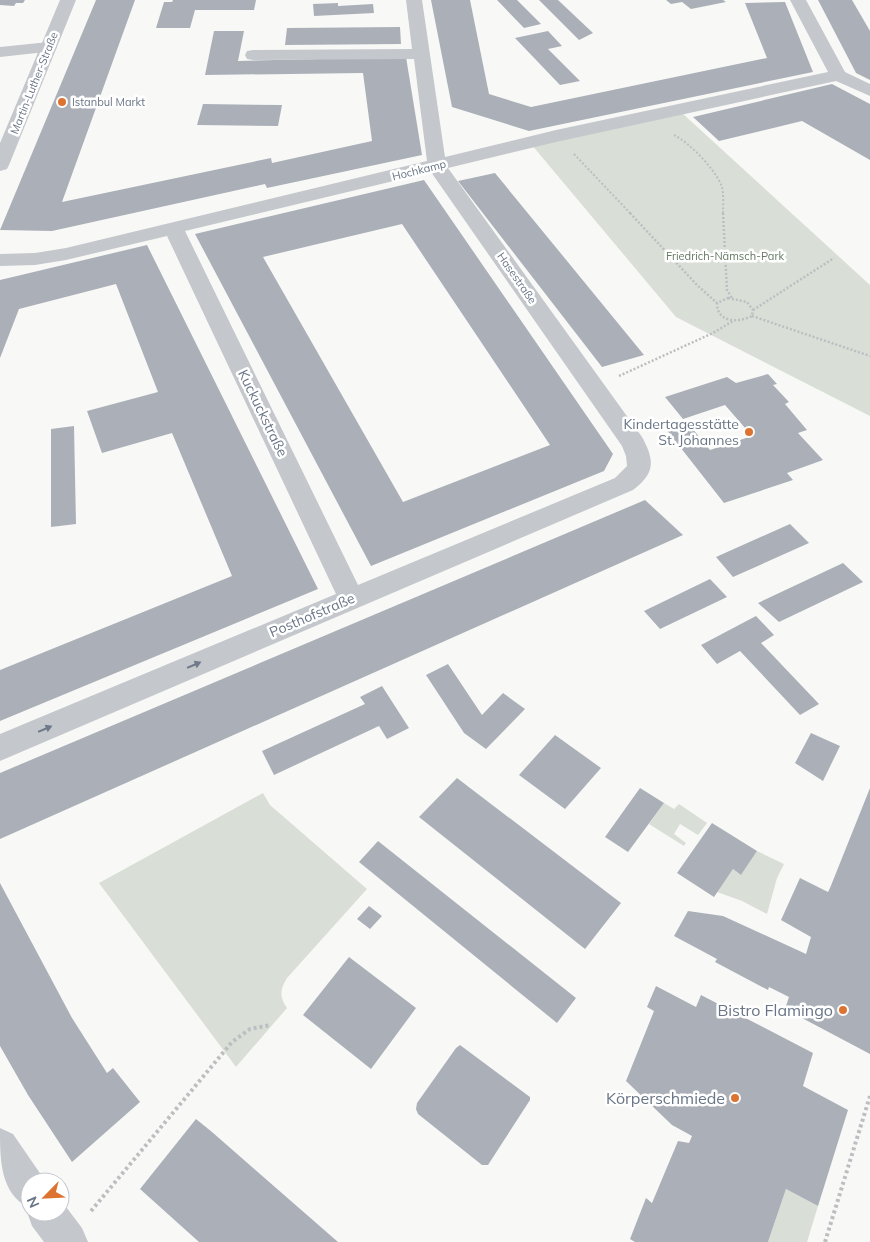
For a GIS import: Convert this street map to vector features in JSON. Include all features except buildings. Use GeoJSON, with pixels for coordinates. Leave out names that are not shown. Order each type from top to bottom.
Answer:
{"type":"FeatureCollection","features":[{"type":"Feature","properties":{"kind":"street","name":"Martin-Luther-Straße"},"geometry":{"type":"LineString","coordinates":[[0,165],[68,0]]}},
{"type":"Feature","properties":{"kind":"street","name":"Hasestraße"},"geometry":{"type":"LineString","coordinates":[[414,0],[437,166],[640,456],[641,464],[639,470],[624,484]]}},
{"type":"Feature","properties":{"kind":"street"},"geometry":{"type":"LineString","coordinates":[[798,0],[838,75],[870,92]]}},
{"type":"Feature","properties":{"kind":"street"},"geometry":{"type":"LineString","coordinates":[[0,52],[49,47]]}},
{"type":"Feature","properties":{"kind":"street"},"geometry":{"type":"LineString","coordinates":[[253,55],[421,54]]}},
{"type":"Feature","properties":{"kind":"street","name":"Hochkamp"},"geometry":{"type":"LineString","coordinates":[[0,260],[50,257],[174,229],[556,136],[838,75]]}},
{"type":"Feature","properties":{"kind":"street","name":"Kuckuckstraße"},"geometry":{"type":"LineString","coordinates":[[174,229],[351,598]]}},
{"type":"Feature","properties":{"kind":"street","name":"Posthofstraße"},"geometry":{"type":"LineString","coordinates":[[0,748],[624,484]]}},
{"type":"Feature","properties":{"kind":"street"},"geometry":{"type":"LineString","coordinates":[[0,1147],[20,1176]]}},
{"type":"Feature","properties":{"kind":"path"},"geometry":{"type":"LineString","coordinates":[[670,134],[677,136],[685,143],[716,176],[722,187],[727,290],[732,298]]}},
{"type":"Feature","properties":{"kind":"path"},"geometry":{"type":"LineString","coordinates":[[556,136],[697,286],[717,303]]}},
{"type":"Feature","properties":{"kind":"path"},"geometry":{"type":"LineString","coordinates":[[574,154],[583,152]]}},
{"type":"Feature","properties":{"kind":"path"},"geometry":{"type":"LineString","coordinates":[[753,310],[834,258]]}},
{"type":"Feature","properties":{"kind":"path"},"geometry":{"type":"LineString","coordinates":[[593,387],[713,333],[733,321],[746,320],[752,316],[753,310],[747,302],[732,298],[717,303]]}},
{"type":"Feature","properties":{"kind":"path"},"geometry":{"type":"LineString","coordinates":[[717,303],[716,307],[719,314],[733,321]]}},
{"type":"Feature","properties":{"kind":"path"},"geometry":{"type":"LineString","coordinates":[[752,316],[870,356]]}},
{"type":"Feature","properties":{"kind":"path"},"geometry":{"type":"LineString","coordinates":[[60,1231],[232,1042],[249,1029],[257,1026],[272,1025]]}},
{"type":"Feature","properties":{"kind":"path"},"geometry":{"type":"LineString","coordinates":[[825,1242],[870,1096]]}},
{"type":"Feature","properties":{"kind":"green space","name":"Friedrich-Nämsch-Park"},"geometry":{"type":"Polygon","coordinates":[[[681,112],[870,285],[870,416],[676,317],[531,144],[681,112]]]}},
{"type":"Feature","properties":{"kind":"green space"},"geometry":{"type":"Polygon","coordinates":[[[263,793],[270,805],[367,889],[287,978],[281,993],[287,1008],[236,1067],[99,883],[263,793]]]}},
{"type":"Feature","properties":{"kind":"green space"},"geometry":{"type":"Polygon","coordinates":[[[664,803],[674,809],[679,804],[707,823],[698,835],[680,824],[674,834],[686,843],[684,846],[649,824],[664,803]]]}},
{"type":"Feature","properties":{"kind":"green space"},"geometry":{"type":"Polygon","coordinates":[[[757,851],[784,864],[777,878],[767,914],[742,901],[717,892],[733,869],[741,875],[757,851]]]}},
{"type":"Feature","properties":{"kind":"green space"},"geometry":{"type":"Polygon","coordinates":[[[786,1189],[818,1206],[807,1242],[768,1242],[786,1189]]]}},
{"type":"Feature","properties":{"kind":"place","name":"Istanbul Markt"},"geometry":{"type":"Point","coordinates":[62,102]}},
{"type":"Feature","properties":{"kind":"place","name":"Kindertagesstätte St. Johannes"},"geometry":{"type":"Point","coordinates":[749,432]}},
{"type":"Feature","properties":{"kind":"place","name":"Bistro Flamingo"},"geometry":{"type":"Point","coordinates":[843,1010]}},
{"type":"Feature","properties":{"kind":"place","name":"Körperschmiede"},"geometry":{"type":"Point","coordinates":[735,1098]}}]}
